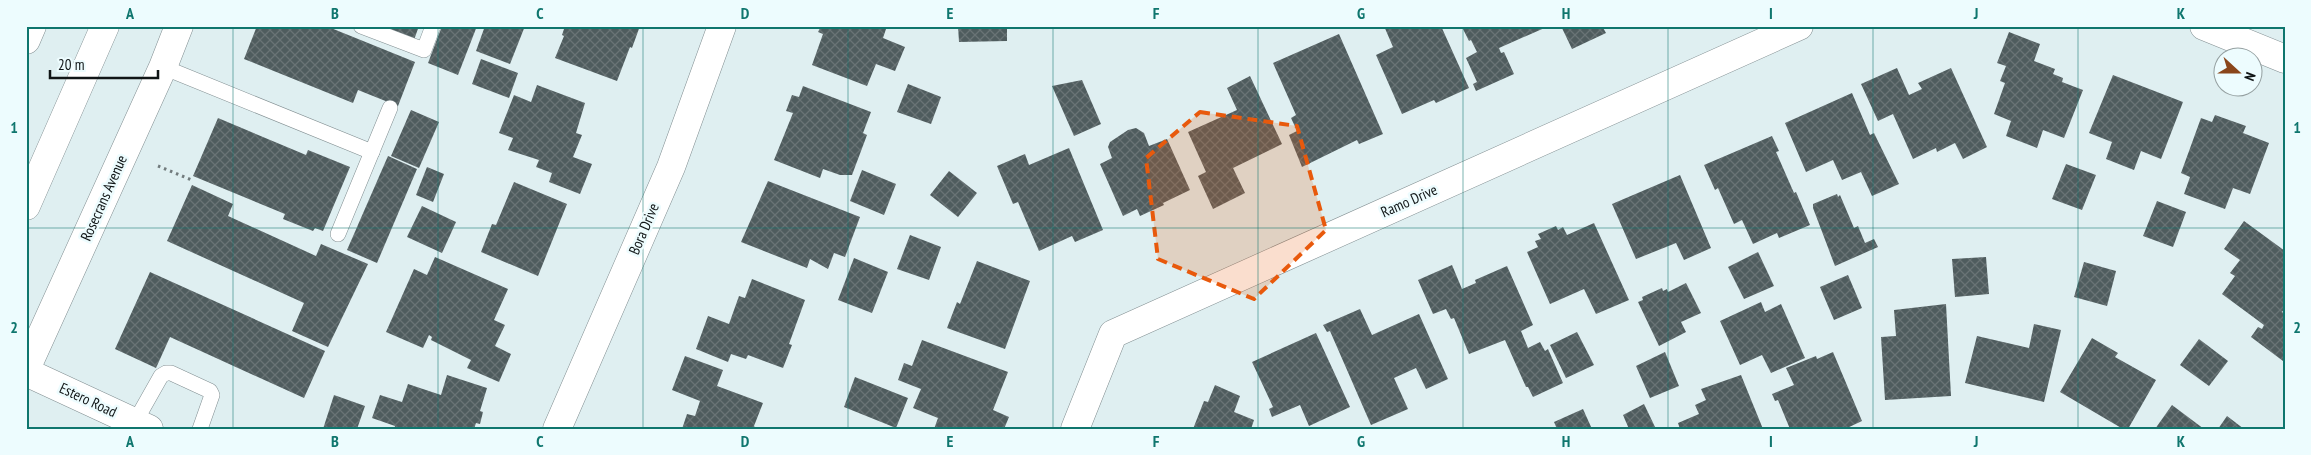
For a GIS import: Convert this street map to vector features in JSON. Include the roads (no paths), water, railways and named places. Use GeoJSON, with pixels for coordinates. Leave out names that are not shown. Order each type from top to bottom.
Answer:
{"type":"FeatureCollection","features":[{"type":"Feature","properties":{"kind":"street"},"geometry":{"type":"LineString","coordinates":[[26,40],[32,26]]}},
{"type":"Feature","properties":{"kind":"street"},"geometry":{"type":"LineString","coordinates":[[26,206],[105,26]]}},
{"type":"Feature","properties":{"kind":"street","name":"Rosecrans Avenue"},"geometry":{"type":"LineString","coordinates":[[26,370],[163,66],[179,26]]}},
{"type":"Feature","properties":{"kind":"street","name":"Bora Drive"},"geometry":{"type":"LineString","coordinates":[[557,429],[671,167],[722,26]]}},
{"type":"Feature","properties":{"kind":"street","name":"Ramo Drive"},"geometry":{"type":"LineString","coordinates":[[1075,429],[1113,334],[1799,26]]}},
{"type":"Feature","properties":{"kind":"street"},"geometry":{"type":"LineString","coordinates":[[2204,26],[2285,58]]}},
{"type":"Feature","properties":{"kind":"street","name":"Estero Road"},"geometry":{"type":"LineString","coordinates":[[26,370],[142,426]]}},
{"type":"Feature","properties":{"kind":"lane"},"geometry":{"type":"LineString","coordinates":[[362,26],[424,50],[433,26]]}},
{"type":"Feature","properties":{"kind":"lane"},"geometry":{"type":"LineString","coordinates":[[163,66],[372,152]]}},
{"type":"Feature","properties":{"kind":"lane"},"geometry":{"type":"LineString","coordinates":[[338,234],[390,108]]}},
{"type":"Feature","properties":{"kind":"lane"},"geometry":{"type":"LineString","coordinates":[[142,426],[161,376],[166,372],[210,391],[212,395],[200,429]]}}]}
